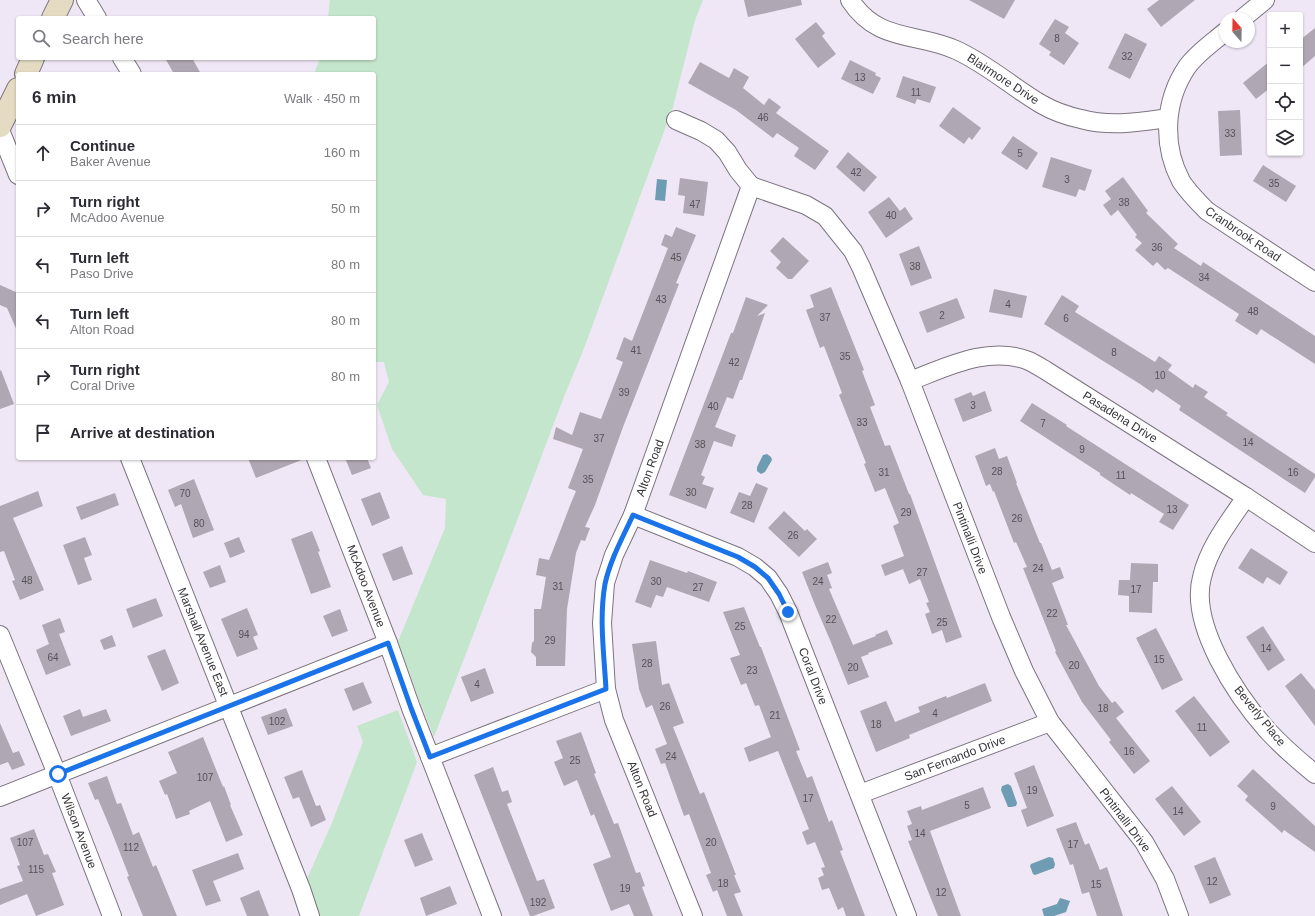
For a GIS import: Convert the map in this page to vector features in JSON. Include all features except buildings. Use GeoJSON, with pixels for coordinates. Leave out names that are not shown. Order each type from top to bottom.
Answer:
{"type":"FeatureCollection","features":[{"type":"Feature","properties":{"kind":"main road"},"geometry":{"type":"LineString","coordinates":[[54,16],[62,0]]}},
{"type":"Feature","properties":{"kind":"main road"},"geometry":{"type":"LineString","coordinates":[[27,72],[32,60]]}},
{"type":"Feature","properties":{"kind":"main road"},"geometry":{"type":"LineString","coordinates":[[0,126],[16,94]]}},
{"type":"Feature","properties":{"kind":"street"},"geometry":{"type":"LineString","coordinates":[[86,0],[96,16]]}},
{"type":"Feature","properties":{"kind":"street","name":"Blairmore Drive"},"geometry":{"type":"LineString","coordinates":[[850,0],[862,15],[876,26],[906,38],[931,42],[956,50],[976,60],[1041,104],[1061,113],[1082,120],[1106,124],[1119,124],[1168,118]]}},
{"type":"Feature","properties":{"kind":"street"},"geometry":{"type":"LineString","coordinates":[[1250,12],[1265,0]]}},
{"type":"Feature","properties":{"kind":"street","name":"Cranbrook Road"},"geometry":{"type":"LineString","coordinates":[[1219,37],[1200,51],[1187,67],[1177,84],[1170,103],[1168,118],[1168,142],[1173,163],[1182,182],[1194,198],[1207,211],[1315,282]]}},
{"type":"Feature","properties":{"kind":"street"},"geometry":{"type":"LineString","coordinates":[[123,60],[131,72]]}},
{"type":"Feature","properties":{"kind":"street"},"geometry":{"type":"LineString","coordinates":[[676,120],[701,131],[716,140],[727,152],[738,170],[751,186]]}},
{"type":"Feature","properties":{"kind":"street"},"geometry":{"type":"LineString","coordinates":[[0,130],[16,171]]}},
{"type":"Feature","properties":{"kind":"street","name":"Pintinalli Drive"},"geometry":{"type":"LineString","coordinates":[[751,186],[806,205],[825,216],[852,251],[910,381],[1001,616],[1024,671],[1050,722],[1144,842],[1165,880],[1179,916]]}},
{"type":"Feature","properties":{"kind":"street","name":"Alton Road"},"geometry":{"type":"LineString","coordinates":[[693,916],[614,720],[606,689],[602,623],[605,583],[614,555],[633,515],[751,186]]}},
{"type":"Feature","properties":{"kind":"street","name":"Pasadena Drive"},"geometry":{"type":"LineString","coordinates":[[910,381],[974,358],[993,355],[1012,356],[1028,361],[1046,370],[1246,497],[1315,543]]}},
{"type":"Feature","properties":{"kind":"street","name":"Marshall Avenue East"},"geometry":{"type":"LineString","coordinates":[[131,460],[310,916]]}},
{"type":"Feature","properties":{"kind":"street","name":"McAdoo Avenue"},"geometry":{"type":"LineString","coordinates":[[317,460],[388,643],[408,701],[492,916]]}},
{"type":"Feature","properties":{"kind":"street","name":"Beverly Place"},"geometry":{"type":"LineString","coordinates":[[1246,497],[1207,558],[1201,578],[1201,614],[1206,632],[1224,669],[1245,701],[1268,730],[1290,753],[1315,774]]}},
{"type":"Feature","properties":{"kind":"street","name":"Coral Drive"},"geometry":{"type":"LineString","coordinates":[[633,515],[738,557],[755,567],[768,578],[779,594],[788,612],[907,916]]}},
{"type":"Feature","properties":{"kind":"street","name":"Wilson Avenue"},"geometry":{"type":"LineString","coordinates":[[0,635],[58,774],[112,916]]}},
{"type":"Feature","properties":{"kind":"street"},"geometry":{"type":"LineString","coordinates":[[0,797],[388,643]]}},
{"type":"Feature","properties":{"kind":"street"},"geometry":{"type":"LineString","coordinates":[[430,757],[606,689]]}},
{"type":"Feature","properties":{"kind":"street","name":"San Fernando Drive"},"geometry":{"type":"LineString","coordinates":[[860,794],[1050,722]]}},
{"type":"Feature","properties":{"kind":"green space"},"geometry":{"type":"Polygon","coordinates":[[[330,0],[703,0],[695,20],[673,107],[583,351],[565,394],[434,737],[397,644],[445,528],[446,499],[423,495],[392,449],[377,405],[389,382],[384,362],[376,362],[376,72],[315,72],[319,60],[376,60],[376,16],[328,16],[330,0]]]}},
{"type":"Feature","properties":{"kind":"green space"},"geometry":{"type":"Polygon","coordinates":[[[398,710],[417,762],[359,916],[318,916],[305,883],[332,823],[363,742],[357,726],[398,710]]]}},
{"type":"Feature","properties":{"kind":"water"},"geometry":{"type":"Polygon","coordinates":[[[657,179],[667,180],[665,201],[655,200],[657,179]]]}},
{"type":"Feature","properties":{"kind":"water"},"geometry":{"type":"Polygon","coordinates":[[[767,454],[772,460],[765,472],[761,474],[757,471],[757,467],[763,455],[767,454]]]}},
{"type":"Feature","properties":{"kind":"water"},"geometry":{"type":"Polygon","coordinates":[[[1008,784],[1011,786],[1017,803],[1016,806],[1008,807],[1001,790],[1002,786],[1008,784]]]}},
{"type":"Feature","properties":{"kind":"water"},"geometry":{"type":"Polygon","coordinates":[[[1049,857],[1053,858],[1055,864],[1054,868],[1035,875],[1033,874],[1030,866],[1031,864],[1049,857]]]}},
{"type":"Feature","properties":{"kind":"water"},"geometry":{"type":"Polygon","coordinates":[[[1060,898],[1070,901],[1066,912],[1054,916],[1044,916],[1042,909],[1057,904],[1060,898]]]}},
{"type":"Feature","properties":{"kind":"route"},"geometry":{"type":"LineString","coordinates":[[58,774],[388,643],[400,680],[430,757],[606,689],[602,623],[605,583],[614,555],[633,515],[738,557],[755,567],[768,578],[779,594],[788,612]]}}]}
